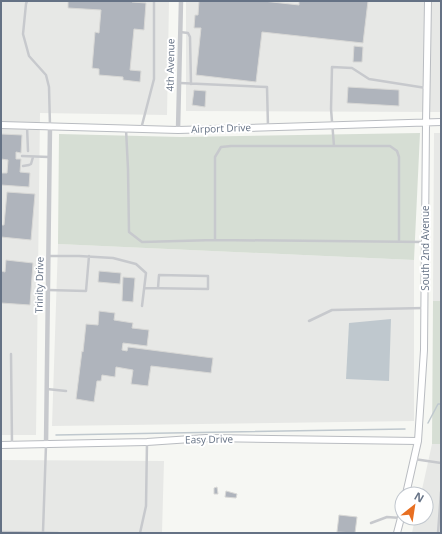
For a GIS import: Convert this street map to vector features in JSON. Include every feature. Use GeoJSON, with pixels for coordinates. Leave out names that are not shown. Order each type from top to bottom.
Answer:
{"type":"FeatureCollection","features":[{"type":"Feature","properties":{"kind":"street","name":"4th Avenue"},"geometry":{"type":"LineString","coordinates":[[178,130],[181,1]]}},
{"type":"Feature","properties":{"kind":"street","name":"South 2nd Avenue"},"geometry":{"type":"LineString","coordinates":[[408,486],[418,441],[424,350],[428,1]]}},
{"type":"Feature","properties":{"kind":"street","name":"Airport Drive"},"geometry":{"type":"LineString","coordinates":[[1,125],[178,130],[441,122]]}},
{"type":"Feature","properties":{"kind":"street","name":"Trinity Drive"},"geometry":{"type":"LineString","coordinates":[[46,444],[50,126]]}},
{"type":"Feature","properties":{"kind":"street","name":"Easy Drive"},"geometry":{"type":"LineString","coordinates":[[1,445],[147,442],[206,438],[418,441]]}},
{"type":"Feature","properties":{"kind":"lane"},"geometry":{"type":"LineString","coordinates":[[27,1],[23,34],[29,56],[46,75],[49,87],[50,126]]}},
{"type":"Feature","properties":{"kind":"lane"},"geometry":{"type":"LineString","coordinates":[[141,129],[154,78],[154,1]]}},
{"type":"Feature","properties":{"kind":"lane"},"geometry":{"type":"LineString","coordinates":[[180,32],[188,33],[190,37],[191,84]]}},
{"type":"Feature","properties":{"kind":"lane"},"geometry":{"type":"LineString","coordinates":[[334,146],[331,109],[332,68],[352,68],[369,79],[426,88]]}},
{"type":"Feature","properties":{"kind":"lane"},"geometry":{"type":"LineString","coordinates":[[179,83],[267,87],[268,127]]}},
{"type":"Feature","properties":{"kind":"lane"},"geometry":{"type":"LineString","coordinates":[[27,126],[28,151]]}},
{"type":"Feature","properties":{"kind":"lane"},"geometry":{"type":"LineString","coordinates":[[126,128],[129,232],[142,242],[215,240],[425,242]]}},
{"type":"Feature","properties":{"kind":"lane"},"geometry":{"type":"LineString","coordinates":[[215,240],[215,157],[221,147],[390,146],[397,151],[399,157],[399,241]]}},
{"type":"Feature","properties":{"kind":"lane"},"geometry":{"type":"LineString","coordinates":[[22,156],[49,157]]}},
{"type":"Feature","properties":{"kind":"lane"},"geometry":{"type":"LineString","coordinates":[[23,166],[29,166],[31,164],[33,156]]}},
{"type":"Feature","properties":{"kind":"lane"},"geometry":{"type":"LineString","coordinates":[[48,256],[89,256],[112,258],[136,264],[146,273],[142,306]]}},
{"type":"Feature","properties":{"kind":"lane"},"geometry":{"type":"LineString","coordinates":[[48,290],[86,292],[89,256]]}},
{"type":"Feature","properties":{"kind":"lane"},"geometry":{"type":"LineString","coordinates":[[145,288],[208,289],[208,276],[159,275],[158,288]]}},
{"type":"Feature","properties":{"kind":"lane"},"geometry":{"type":"LineString","coordinates":[[309,321],[332,310],[424,308]]}},
{"type":"Feature","properties":{"kind":"lane"},"geometry":{"type":"LineString","coordinates":[[11,354],[12,445]]}},
{"type":"Feature","properties":{"kind":"lane"},"geometry":{"type":"LineString","coordinates":[[47,389],[66,391]]}},
{"type":"Feature","properties":{"kind":"lane"},"geometry":{"type":"LineString","coordinates":[[140,533],[146,506],[147,442]]}},
{"type":"Feature","properties":{"kind":"lane"},"geometry":{"type":"LineString","coordinates":[[44,532],[46,444]]}},
{"type":"Feature","properties":{"kind":"lane"},"geometry":{"type":"LineString","coordinates":[[414,460],[441,463]]}},
{"type":"Feature","properties":{"kind":"lane"},"geometry":{"type":"LineString","coordinates":[[438,533],[441,492]]}},
{"type":"Feature","properties":{"kind":"lane"},"geometry":{"type":"LineString","coordinates":[[370,523],[387,517],[394,517]]}},
{"type":"Feature","properties":{"kind":"lane"},"geometry":{"type":"LineString","coordinates":[[3,532],[58,533]]}},
{"type":"Feature","properties":{"kind":"shaded area"},"geometry":{"type":"Polygon","coordinates":[[[1,1],[169,1],[167,115],[40,113],[36,435],[1,435],[1,1]]]}},
{"type":"Feature","properties":{"kind":"shaded area"},"geometry":{"type":"Polygon","coordinates":[[[186,1],[441,1],[441,112],[186,111],[186,1]]]}},
{"type":"Feature","properties":{"kind":"shaded area"},"geometry":{"type":"Polygon","coordinates":[[[420,133],[414,260],[58,244],[59,134],[181,137],[420,133]]]}},
{"type":"Feature","properties":{"kind":"shaded area"},"geometry":{"type":"Polygon","coordinates":[[[434,133],[441,133],[441,301],[433,301],[434,133]]]}},
{"type":"Feature","properties":{"kind":"shaded area"},"geometry":{"type":"Polygon","coordinates":[[[58,244],[414,260],[414,421],[52,426],[58,244]]]}},
{"type":"Feature","properties":{"kind":"shaded area"},"geometry":{"type":"Polygon","coordinates":[[[433,301],[441,301],[441,444],[432,444],[433,301]]]}},
{"type":"Feature","properties":{"kind":"shaded area"},"geometry":{"type":"Polygon","coordinates":[[[391,319],[389,381],[346,379],[349,323],[391,319]]]}},
{"type":"Feature","properties":{"kind":"shaded area"},"geometry":{"type":"Polygon","coordinates":[[[432,444],[441,444],[441,533],[412,533],[413,526],[434,526],[434,486],[423,486],[432,444]]]}},
{"type":"Feature","properties":{"kind":"shaded area"},"geometry":{"type":"Polygon","coordinates":[[[1,460],[164,461],[162,533],[1,533],[1,460]]]}},
{"type":"Feature","properties":{"kind":"building"},"geometry":{"type":"Polygon","coordinates":[[[68,1],[132,1],[146,3],[144,30],[134,29],[130,70],[141,71],[140,82],[123,80],[123,77],[99,75],[99,69],[92,68],[95,32],[99,33],[101,10],[68,8],[68,1]]]}},
{"type":"Feature","properties":{"kind":"building"},"geometry":{"type":"Polygon","coordinates":[[[199,1],[263,1],[299,5],[299,1],[368,1],[363,43],[262,32],[256,82],[196,75],[201,28],[194,28],[195,15],[198,15],[199,1]]]}},
{"type":"Feature","properties":{"kind":"building"},"geometry":{"type":"Polygon","coordinates":[[[354,46],[363,47],[362,62],[353,62],[354,46]]]}},
{"type":"Feature","properties":{"kind":"building"},"geometry":{"type":"Polygon","coordinates":[[[348,87],[399,90],[399,106],[347,103],[348,87]]]}},
{"type":"Feature","properties":{"kind":"building"},"geometry":{"type":"Polygon","coordinates":[[[194,90],[206,91],[205,107],[192,105],[194,90]]]}},
{"type":"Feature","properties":{"kind":"building"},"geometry":{"type":"Polygon","coordinates":[[[1,134],[22,135],[21,153],[16,152],[16,159],[21,159],[20,172],[30,173],[29,187],[1,185],[1,173],[7,173],[8,160],[1,159],[1,134]]]}},
{"type":"Feature","properties":{"kind":"building"},"geometry":{"type":"Polygon","coordinates":[[[7,192],[35,194],[31,240],[1,237],[1,225],[4,225],[7,192]]]}},
{"type":"Feature","properties":{"kind":"building"},"geometry":{"type":"Polygon","coordinates":[[[6,260],[33,263],[30,305],[1,303],[1,271],[5,272],[6,260]]]}},
{"type":"Feature","properties":{"kind":"building"},"geometry":{"type":"Polygon","coordinates":[[[99,271],[121,273],[120,284],[98,282],[99,271]]]}},
{"type":"Feature","properties":{"kind":"building"},"geometry":{"type":"Polygon","coordinates":[[[123,277],[135,278],[133,302],[122,301],[123,277]]]}},
{"type":"Feature","properties":{"kind":"building"},"geometry":{"type":"Polygon","coordinates":[[[99,311],[115,313],[114,320],[133,323],[132,328],[149,330],[147,346],[123,343],[122,350],[127,351],[128,347],[213,358],[211,373],[151,366],[148,386],[131,384],[133,370],[116,367],[115,377],[102,375],[101,381],[97,381],[94,402],[76,399],[86,324],[98,325],[99,311]]]}},
{"type":"Feature","properties":{"kind":"building"},"geometry":{"type":"Polygon","coordinates":[[[217,487],[218,494],[214,494],[214,488],[217,487]]]}},
{"type":"Feature","properties":{"kind":"building"},"geometry":{"type":"Polygon","coordinates":[[[226,491],[237,494],[236,498],[225,497],[226,491]]]}},
{"type":"Feature","properties":{"kind":"building"},"geometry":{"type":"Polygon","coordinates":[[[339,515],[357,517],[355,533],[337,532],[339,515]]]}},
{"type":"Feature","properties":{"kind":"waterway"},"geometry":{"type":"LineString","coordinates":[[428,423],[438,404],[441,404]]}},
{"type":"Feature","properties":{"kind":"waterway"},"geometry":{"type":"LineString","coordinates":[[56,435],[405,429]]}}]}
